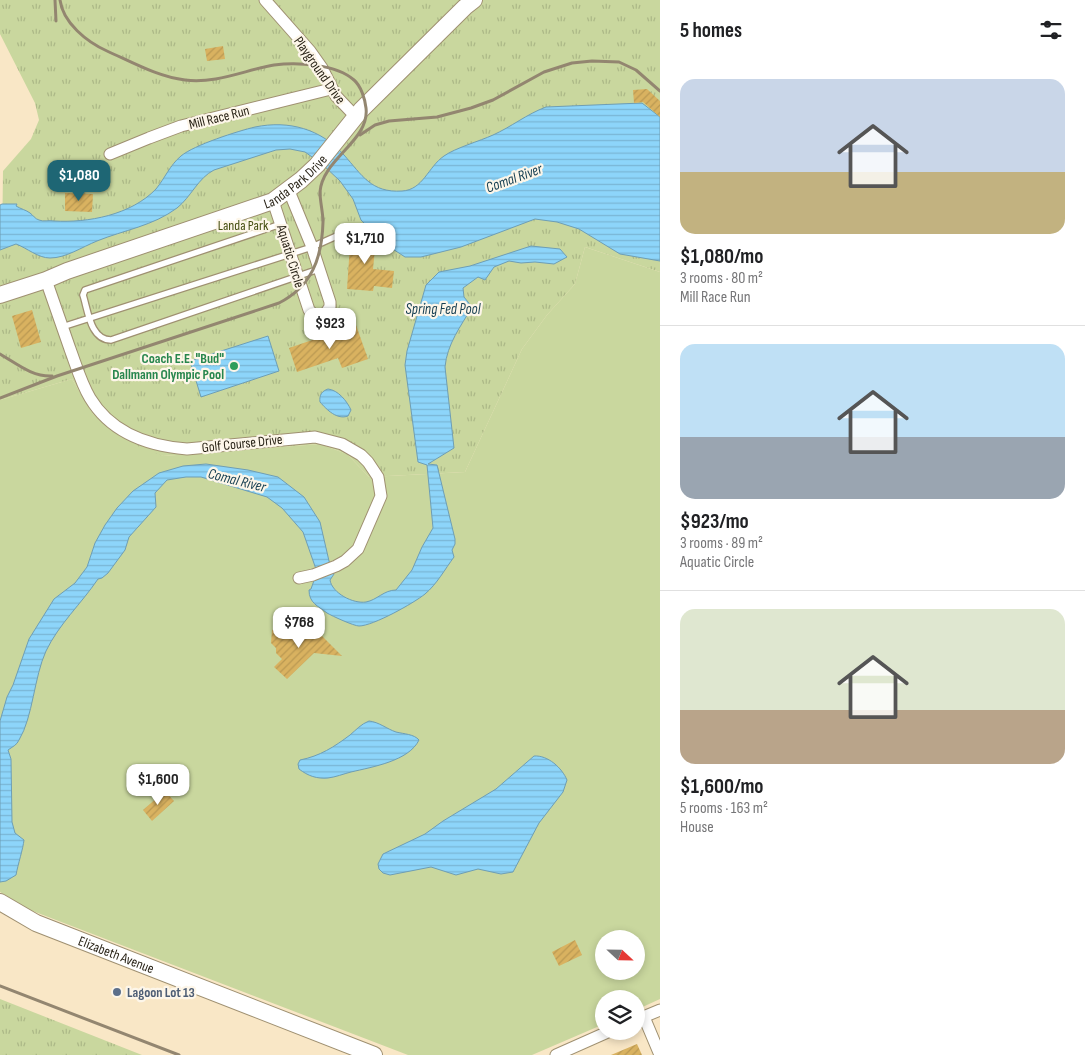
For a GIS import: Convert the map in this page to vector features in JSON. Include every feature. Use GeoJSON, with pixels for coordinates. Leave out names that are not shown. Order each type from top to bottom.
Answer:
{"type":"FeatureCollection","features":[{"type":"Feature","properties":{"kind":"street","name":"Playground Drive"},"geometry":{"type":"LineString","coordinates":[[265,0],[310,50],[322,68],[331,89],[356,117]]}},
{"type":"Feature","properties":{"kind":"street","name":"Landa Park Drive"},"geometry":{"type":"LineString","coordinates":[[0,295],[273,200],[288,191],[317,165],[356,117],[468,2]]}},
{"type":"Feature","properties":{"kind":"street","name":"Mill Race Run"},"geometry":{"type":"LineString","coordinates":[[110,154],[181,126],[331,89]]}},
{"type":"Feature","properties":{"kind":"street","name":"Aquatic Circle"},"geometry":{"type":"LineString","coordinates":[[273,200],[309,310],[314,315],[322,315],[327,312],[330,302],[312,247],[288,191]]}},
{"type":"Feature","properties":{"kind":"street","name":"Golf Course Drive"},"geometry":{"type":"LineString","coordinates":[[46,280],[90,398],[108,420],[134,438],[167,448],[187,449],[315,437],[342,444],[361,455],[378,477],[381,496],[358,549],[345,561],[336,566],[299,578]]}},
{"type":"Feature","properties":{"kind":"street","name":"Elizabeth Avenue"},"geometry":{"type":"LineString","coordinates":[[0,902],[36,923],[374,1055]]}},
{"type":"Feature","properties":{"kind":"street"},"geometry":{"type":"LineString","coordinates":[[645,1016],[660,1010]]}},
{"type":"Feature","properties":{"kind":"street"},"geometry":{"type":"LineString","coordinates":[[645,1027],[660,1055]]}},
{"type":"Feature","properties":{"kind":"street"},"geometry":{"type":"LineString","coordinates":[[556,1055],[595,1038]]}},
{"type":"Feature","properties":{"kind":"lane"},"geometry":{"type":"LineString","coordinates":[[281,224],[85,290],[84,295],[97,335],[103,340],[110,340],[320,269]]}},
{"type":"Feature","properties":{"kind":"lane"},"geometry":{"type":"LineString","coordinates":[[62,326],[312,247],[338,235]]}},
{"type":"Feature","properties":{"kind":"green space","name":"Landa Park"},"geometry":{"type":"Polygon","coordinates":[[[0,0],[660,0],[660,272],[585,247],[575,284],[547,315],[522,349],[465,472],[369,477],[347,454],[320,444],[163,456],[129,445],[93,414],[72,379],[0,400],[0,250],[2,249],[3,171],[31,139],[39,120],[35,103],[0,34],[0,0]]]}},
{"type":"Feature","properties":{"kind":"green space"},"geometry":{"type":"Polygon","coordinates":[[[585,247],[660,272],[660,999],[645,1006],[645,990],[595,990],[595,1028],[532,1055],[408,1055],[30,910],[0,892],[0,400],[72,379],[93,414],[163,456],[320,444],[347,454],[369,477],[465,472],[522,349],[547,315],[575,284],[585,247]]]}},
{"type":"Feature","properties":{"kind":"green space"},"geometry":{"type":"Polygon","coordinates":[[[0,999],[142,1055],[0,1055],[0,999]]]}},
{"type":"Feature","properties":{"kind":"water","name":"Comal River"},"geometry":{"type":"Polygon","coordinates":[[[642,103],[660,117],[660,261],[620,254],[579,229],[557,222],[535,219],[461,247],[421,257],[405,257],[382,242],[361,220],[353,199],[340,181],[322,164],[305,152],[290,149],[276,150],[214,170],[203,178],[182,204],[168,214],[68,254],[56,258],[46,258],[16,244],[0,250],[0,205],[2,204],[17,204],[16,206],[42,221],[81,221],[108,216],[146,198],[156,189],[177,160],[187,152],[216,139],[255,127],[268,125],[292,126],[315,133],[335,146],[362,176],[375,186],[391,191],[402,191],[415,187],[438,161],[449,153],[493,135],[546,107],[642,103]]]}},
{"type":"Feature","properties":{"kind":"water"},"geometry":{"type":"Polygon","coordinates":[[[531,246],[560,249],[567,257],[554,264],[509,261],[494,267],[485,280],[478,277],[463,288],[464,297],[472,307],[452,343],[445,367],[454,448],[428,464],[437,465],[455,539],[452,550],[454,557],[433,586],[420,598],[374,622],[359,626],[348,623],[327,613],[315,604],[311,598],[309,590],[317,572],[303,532],[282,508],[267,497],[201,477],[167,480],[155,493],[156,507],[129,537],[125,550],[108,573],[98,579],[57,632],[46,651],[24,731],[17,743],[8,750],[11,759],[12,822],[15,833],[24,840],[16,875],[0,882],[0,721],[7,697],[29,639],[54,599],[75,583],[87,567],[95,543],[117,508],[133,491],[159,473],[183,466],[206,464],[248,470],[278,477],[304,497],[320,522],[334,574],[330,580],[339,593],[355,601],[366,602],[396,590],[412,570],[433,528],[427,465],[418,462],[405,365],[407,351],[426,285],[439,272],[470,266],[531,246]]]}},
{"type":"Feature","properties":{"kind":"water","name":"Coach E.E. \"Bud\" Dallmann Olympic Pool"},"geometry":{"type":"Polygon","coordinates":[[[268,336],[279,371],[201,397],[190,361],[268,336]]]}},
{"type":"Feature","properties":{"kind":"water"},"geometry":{"type":"Polygon","coordinates":[[[328,389],[339,394],[347,403],[351,410],[348,416],[340,417],[336,415],[320,402],[321,394],[328,389]]]}},
{"type":"Feature","properties":{"kind":"water"},"geometry":{"type":"Polygon","coordinates":[[[369,721],[396,732],[412,735],[419,740],[414,747],[399,758],[334,777],[316,777],[299,769],[298,764],[300,760],[326,750],[369,721]]]}},
{"type":"Feature","properties":{"kind":"water"},"geometry":{"type":"Polygon","coordinates":[[[534,756],[539,756],[554,763],[567,780],[563,792],[539,823],[513,872],[501,874],[478,869],[456,875],[431,867],[390,875],[383,873],[379,869],[378,864],[383,854],[425,834],[496,789],[534,756]]]}},
{"type":"Feature","properties":{"kind":"building"},"geometry":{"type":"Polygon","coordinates":[[[223,46],[225,59],[207,61],[205,49],[223,46]]]}},
{"type":"Feature","properties":{"kind":"building"},"geometry":{"type":"Polygon","coordinates":[[[647,89],[660,101],[660,117],[643,102],[634,103],[633,90],[647,89]]]}},
{"type":"Feature","properties":{"kind":"building"},"geometry":{"type":"Polygon","coordinates":[[[65,193],[93,194],[92,212],[65,211],[65,193]]]}},
{"type":"Feature","properties":{"kind":"building"},"geometry":{"type":"Polygon","coordinates":[[[351,230],[371,232],[370,248],[375,249],[373,269],[394,271],[392,288],[374,286],[373,291],[347,289],[351,230]]]}},
{"type":"Feature","properties":{"kind":"building"},"geometry":{"type":"Polygon","coordinates":[[[32,310],[41,342],[21,348],[12,316],[32,310]]]}},
{"type":"Feature","properties":{"kind":"building"},"geometry":{"type":"Polygon","coordinates":[[[356,325],[368,359],[342,368],[338,358],[297,372],[289,348],[356,325]]]}},
{"type":"Feature","properties":{"kind":"building"},"geometry":{"type":"Polygon","coordinates":[[[298,628],[313,629],[342,656],[314,653],[287,679],[274,667],[282,659],[276,653],[276,648],[271,643],[272,630],[295,632],[298,628]]]}},
{"type":"Feature","properties":{"kind":"building"},"geometry":{"type":"Polygon","coordinates":[[[165,791],[174,801],[152,821],[143,810],[165,791]]]}},
{"type":"Feature","properties":{"kind":"building"},"geometry":{"type":"Polygon","coordinates":[[[575,940],[582,955],[559,966],[552,952],[575,940]]]}},
{"type":"Feature","properties":{"kind":"building"},"geometry":{"type":"Polygon","coordinates":[[[637,1044],[642,1055],[611,1055],[637,1044]]]}},
{"type":"Feature","properties":{"kind":"railway"},"geometry":{"type":"LineString","coordinates":[[55,0],[56,21]]}},
{"type":"Feature","properties":{"kind":"railway"},"geometry":{"type":"LineString","coordinates":[[0,398],[57,376],[279,303],[290,296],[307,279],[317,259],[322,235],[323,218],[320,192],[323,180],[336,160],[354,140],[365,120],[366,108],[359,86],[354,80],[337,70],[316,65],[283,64],[208,80],[185,80],[165,76],[107,51],[84,37],[71,24],[62,8],[60,0]]}},
{"type":"Feature","properties":{"kind":"railway"},"geometry":{"type":"LineString","coordinates":[[360,135],[375,125],[389,121],[437,117],[471,108],[493,100],[544,72],[572,63],[592,61],[619,62],[636,70],[660,91]]}},
{"type":"Feature","properties":{"kind":"railway"},"geometry":{"type":"LineString","coordinates":[[0,354],[31,372],[52,376]]}},
{"type":"Feature","properties":{"kind":"railway"},"geometry":{"type":"LineString","coordinates":[[0,986],[179,1055]]}},
{"type":"Feature","properties":{"kind":"place","name":"Coach E.E. \"Bud\" Dallmann Olympic Pool"},"geometry":{"type":"Point","coordinates":[234,366]}},
{"type":"Feature","properties":{"kind":"place","name":"Lagoon Lot 13"},"geometry":{"type":"Point","coordinates":[117,992]}},
{"type":"Feature","properties":{"kind":"water label","name":"Spring Fed Pool"},"geometry":{"type":"Point","coordinates":[443,309]}}]}
